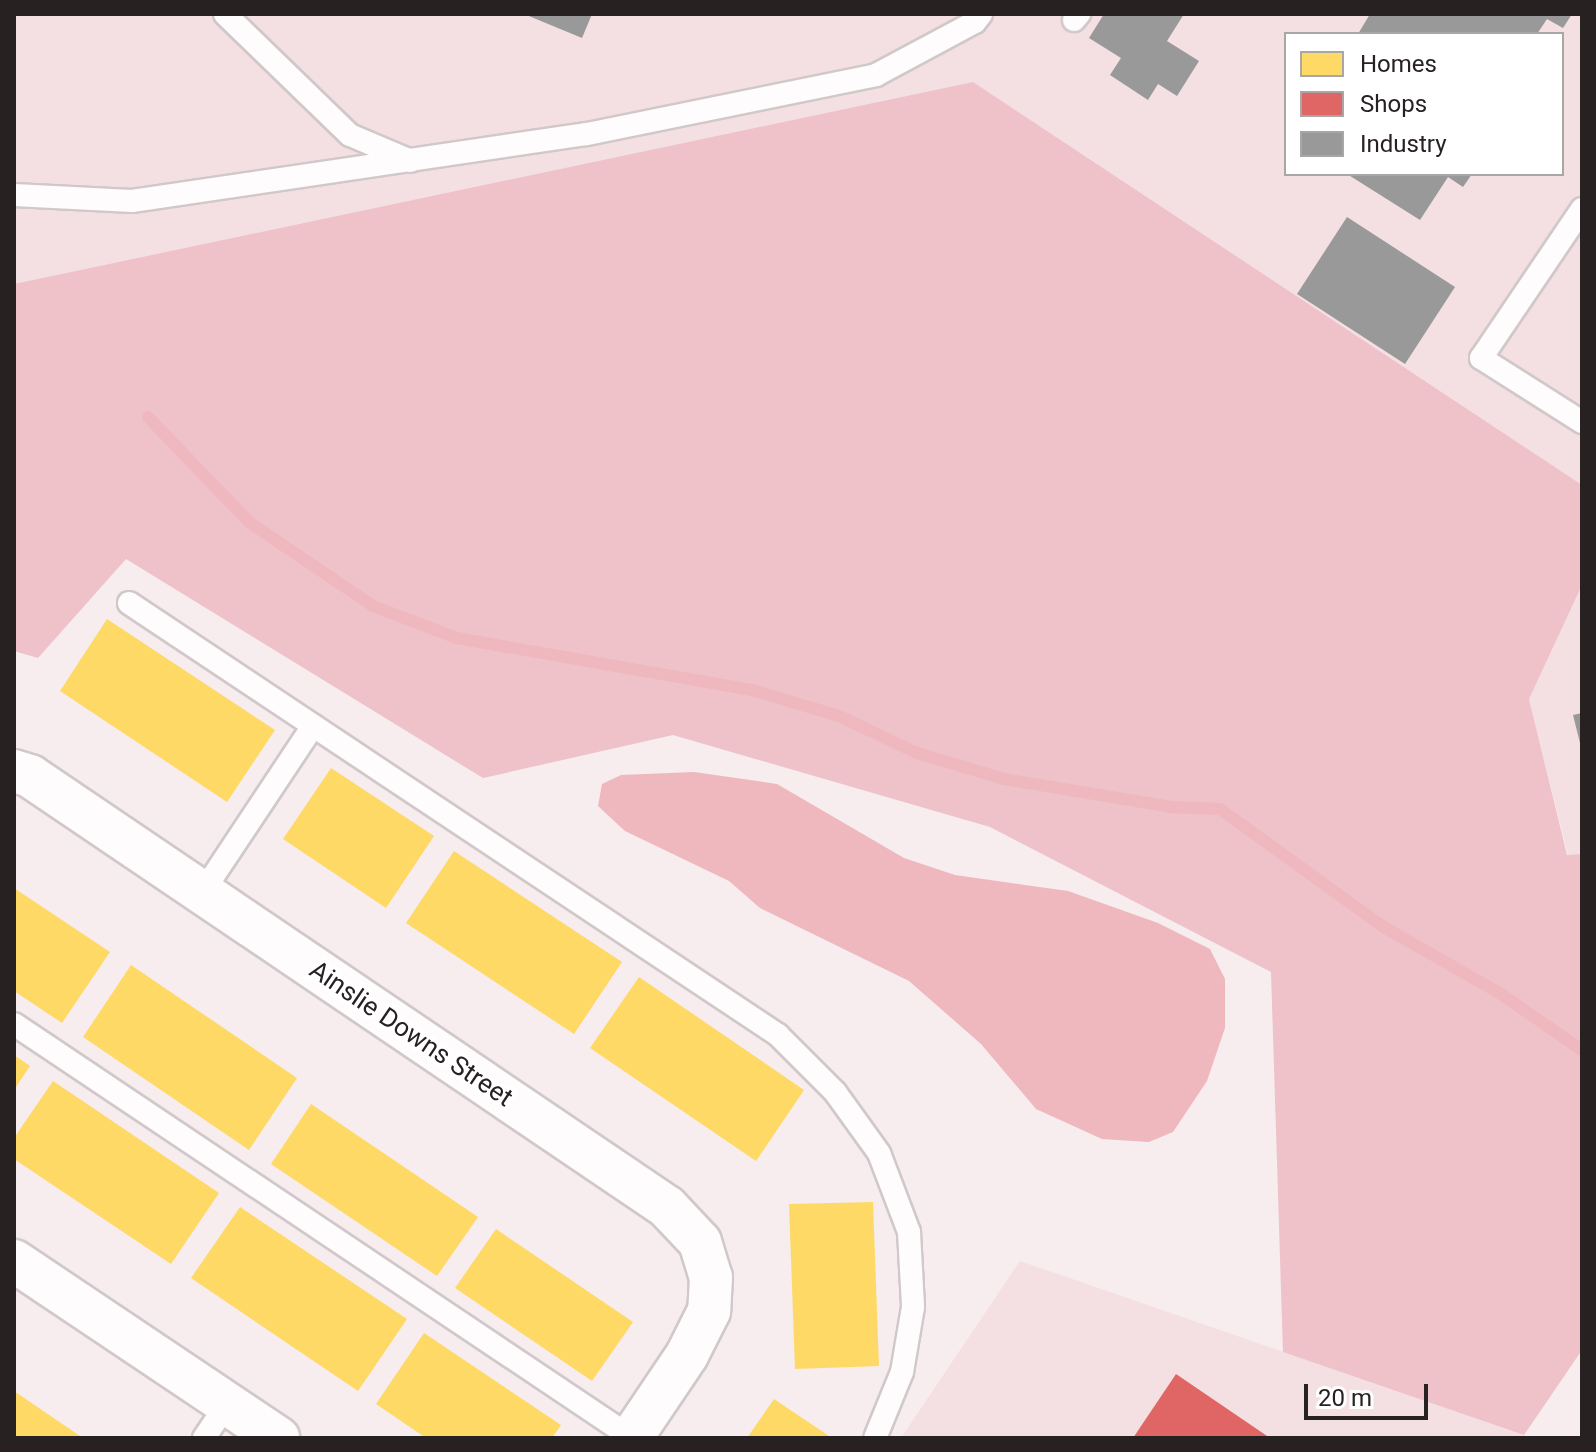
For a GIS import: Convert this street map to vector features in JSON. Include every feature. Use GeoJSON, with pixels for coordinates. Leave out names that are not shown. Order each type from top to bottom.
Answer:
{"type":"FeatureCollection","features":[{"type":"Feature","properties":{"kind":"street","name":"Ainslie Downs Street"},"geometry":{"type":"LineString","coordinates":[[14,771],[30,776],[667,1207],[700,1242],[711,1277],[709,1311],[687,1355],[631,1438]]}},
{"type":"Feature","properties":{"kind":"street"},"geometry":{"type":"LineString","coordinates":[[14,1261],[278,1438]]}},
{"type":"Feature","properties":{"kind":"lane"},"geometry":{"type":"LineString","coordinates":[[225,14],[350,135],[412,162]]}},
{"type":"Feature","properties":{"kind":"lane"},"geometry":{"type":"LineString","coordinates":[[14,195],[132,201],[587,134],[876,75],[972,17]]}},
{"type":"Feature","properties":{"kind":"lane"},"geometry":{"type":"LineString","coordinates":[[1582,209],[1481,358],[1582,422]]}},
{"type":"Feature","properties":{"kind":"lane"},"geometry":{"type":"LineString","coordinates":[[129,603],[778,1035],[835,1092],[879,1153],[909,1232],[913,1307],[902,1372],[875,1438]]}},
{"type":"Feature","properties":{"kind":"lane"},"geometry":{"type":"LineString","coordinates":[[202,893],[313,726]]}},
{"type":"Feature","properties":{"kind":"lane"},"geometry":{"type":"LineString","coordinates":[[14,1024],[631,1438]]}},
{"type":"Feature","properties":{"kind":"lane"},"geometry":{"type":"LineString","coordinates":[[204,1438],[227,1404]]}},
{"type":"Feature","properties":{"kind":"shaded area"},"geometry":{"type":"Polygon","coordinates":[[[14,14],[1582,14],[1582,485],[973,82],[14,284],[14,14]]]}},
{"type":"Feature","properties":{"kind":"shaded area"},"geometry":{"type":"Polygon","coordinates":[[[973,82],[1582,485],[1582,585],[1529,699],[1567,855],[1582,854],[1582,1350],[1524,1435],[1283,1352],[1271,972],[990,827],[673,735],[483,778],[126,559],[38,658],[14,651],[14,284],[973,82]]]}},
{"type":"Feature","properties":{"kind":"shaded area"},"geometry":{"type":"Polygon","coordinates":[[[1582,585],[1582,854],[1568,855],[1529,699],[1582,585]]]}},
{"type":"Feature","properties":{"kind":"shaded area"},"geometry":{"type":"Polygon","coordinates":[[[694,772],[777,784],[904,858],[955,875],[1068,891],[1158,923],[1210,949],[1225,979],[1225,1028],[1207,1081],[1173,1132],[1149,1142],[1102,1139],[1036,1109],[981,1044],[909,981],[760,908],[729,881],[625,831],[598,806],[602,784],[621,775],[694,772]]]}},
{"type":"Feature","properties":{"kind":"shaded area"},"geometry":{"type":"Polygon","coordinates":[[[1020,1261],[1524,1435],[1527,1438],[901,1438],[1020,1261]]]}},
{"type":"Feature","properties":{"kind":"building: Homes"},"geometry":{"type":"Polygon","coordinates":[[[107,619],[275,730],[227,802],[60,691],[107,619]]]}},
{"type":"Feature","properties":{"kind":"building: Homes"},"geometry":{"type":"Polygon","coordinates":[[[331,768],[434,836],[386,908],[283,839],[331,768]]]}},
{"type":"Feature","properties":{"kind":"building: Homes"},"geometry":{"type":"Polygon","coordinates":[[[454,851],[622,962],[574,1034],[406,923],[454,851]]]}},
{"type":"Feature","properties":{"kind":"building: Homes"},"geometry":{"type":"Polygon","coordinates":[[[14,888],[110,952],[62,1023],[14,991],[14,888]]]}},
{"type":"Feature","properties":{"kind":"building: Homes"},"geometry":{"type":"Polygon","coordinates":[[[131,965],[297,1078],[249,1150],[83,1037],[131,965]]]}},
{"type":"Feature","properties":{"kind":"building: Homes"},"geometry":{"type":"Polygon","coordinates":[[[639,977],[804,1090],[756,1161],[590,1048],[639,977]]]}},
{"type":"Feature","properties":{"kind":"building: Homes"},"geometry":{"type":"Polygon","coordinates":[[[14,1055],[30,1066],[14,1090],[14,1055]]]}},
{"type":"Feature","properties":{"kind":"building: Homes"},"geometry":{"type":"Polygon","coordinates":[[[53,1081],[219,1193],[171,1264],[14,1159],[14,1138],[53,1081]]]}},
{"type":"Feature","properties":{"kind":"building: Homes"},"geometry":{"type":"Polygon","coordinates":[[[311,1104],[478,1217],[437,1276],[271,1164],[311,1104]]]}},
{"type":"Feature","properties":{"kind":"building: Homes"},"geometry":{"type":"Polygon","coordinates":[[[873,1202],[879,1366],[795,1369],[789,1204],[873,1202]]]}},
{"type":"Feature","properties":{"kind":"building: Homes"},"geometry":{"type":"Polygon","coordinates":[[[240,1207],[407,1319],[358,1391],[191,1278],[240,1207]]]}},
{"type":"Feature","properties":{"kind":"building: Homes"},"geometry":{"type":"Polygon","coordinates":[[[496,1229],[633,1322],[592,1381],[455,1288],[496,1229]]]}},
{"type":"Feature","properties":{"kind":"building: Homes"},"geometry":{"type":"Polygon","coordinates":[[[424,1333],[561,1425],[552,1438],[426,1438],[376,1404],[424,1333]]]}},
{"type":"Feature","properties":{"kind":"building: Homes"},"geometry":{"type":"Polygon","coordinates":[[[14,1391],[83,1438],[14,1438],[14,1391]]]}},
{"type":"Feature","properties":{"kind":"building: Homes"},"geometry":{"type":"Polygon","coordinates":[[[774,1399],[832,1438],[747,1438],[774,1399]]]}},
{"type":"Feature","properties":{"kind":"building: Shops"},"geometry":{"type":"Polygon","coordinates":[[[1176,1374],[1270,1438],[1133,1438],[1176,1374]]]}},
{"type":"Feature","properties":{"kind":"building: Industry"},"geometry":{"type":"Polygon","coordinates":[[[524,14],[592,14],[582,38],[524,14]]]}},
{"type":"Feature","properties":{"kind":"building: Industry"},"geometry":{"type":"Polygon","coordinates":[[[1104,14],[1184,14],[1167,41],[1199,61],[1177,96],[1158,84],[1148,100],[1110,75],[1121,58],[1089,38],[1104,14]]]}},
{"type":"Feature","properties":{"kind":"building: Industry"},"geometry":{"type":"Polygon","coordinates":[[[1370,14],[1572,14],[1563,28],[1547,19],[1538,32],[1359,32],[1370,14]]]}},
{"type":"Feature","properties":{"kind":"building: Industry"},"geometry":{"type":"Polygon","coordinates":[[[1350,176],[1471,176],[1463,187],[1448,177],[1420,220],[1350,176]]]}},
{"type":"Feature","properties":{"kind":"building: Industry"},"geometry":{"type":"Polygon","coordinates":[[[1347,217],[1455,287],[1405,364],[1297,294],[1347,217]]]}},
{"type":"Feature","properties":{"kind":"building: Industry"},"geometry":{"type":"Polygon","coordinates":[[[1582,713],[1582,747],[1581,747],[1573,715],[1582,713]]]}},
{"type":"Feature","properties":{"kind":"waterway"},"geometry":{"type":"LineString","coordinates":[[148,417],[249,522],[373,606],[457,638],[752,690],[839,716],[917,753],[1004,779],[1171,807],[1220,809],[1382,926],[1501,994],[1582,1050]]}}]}
